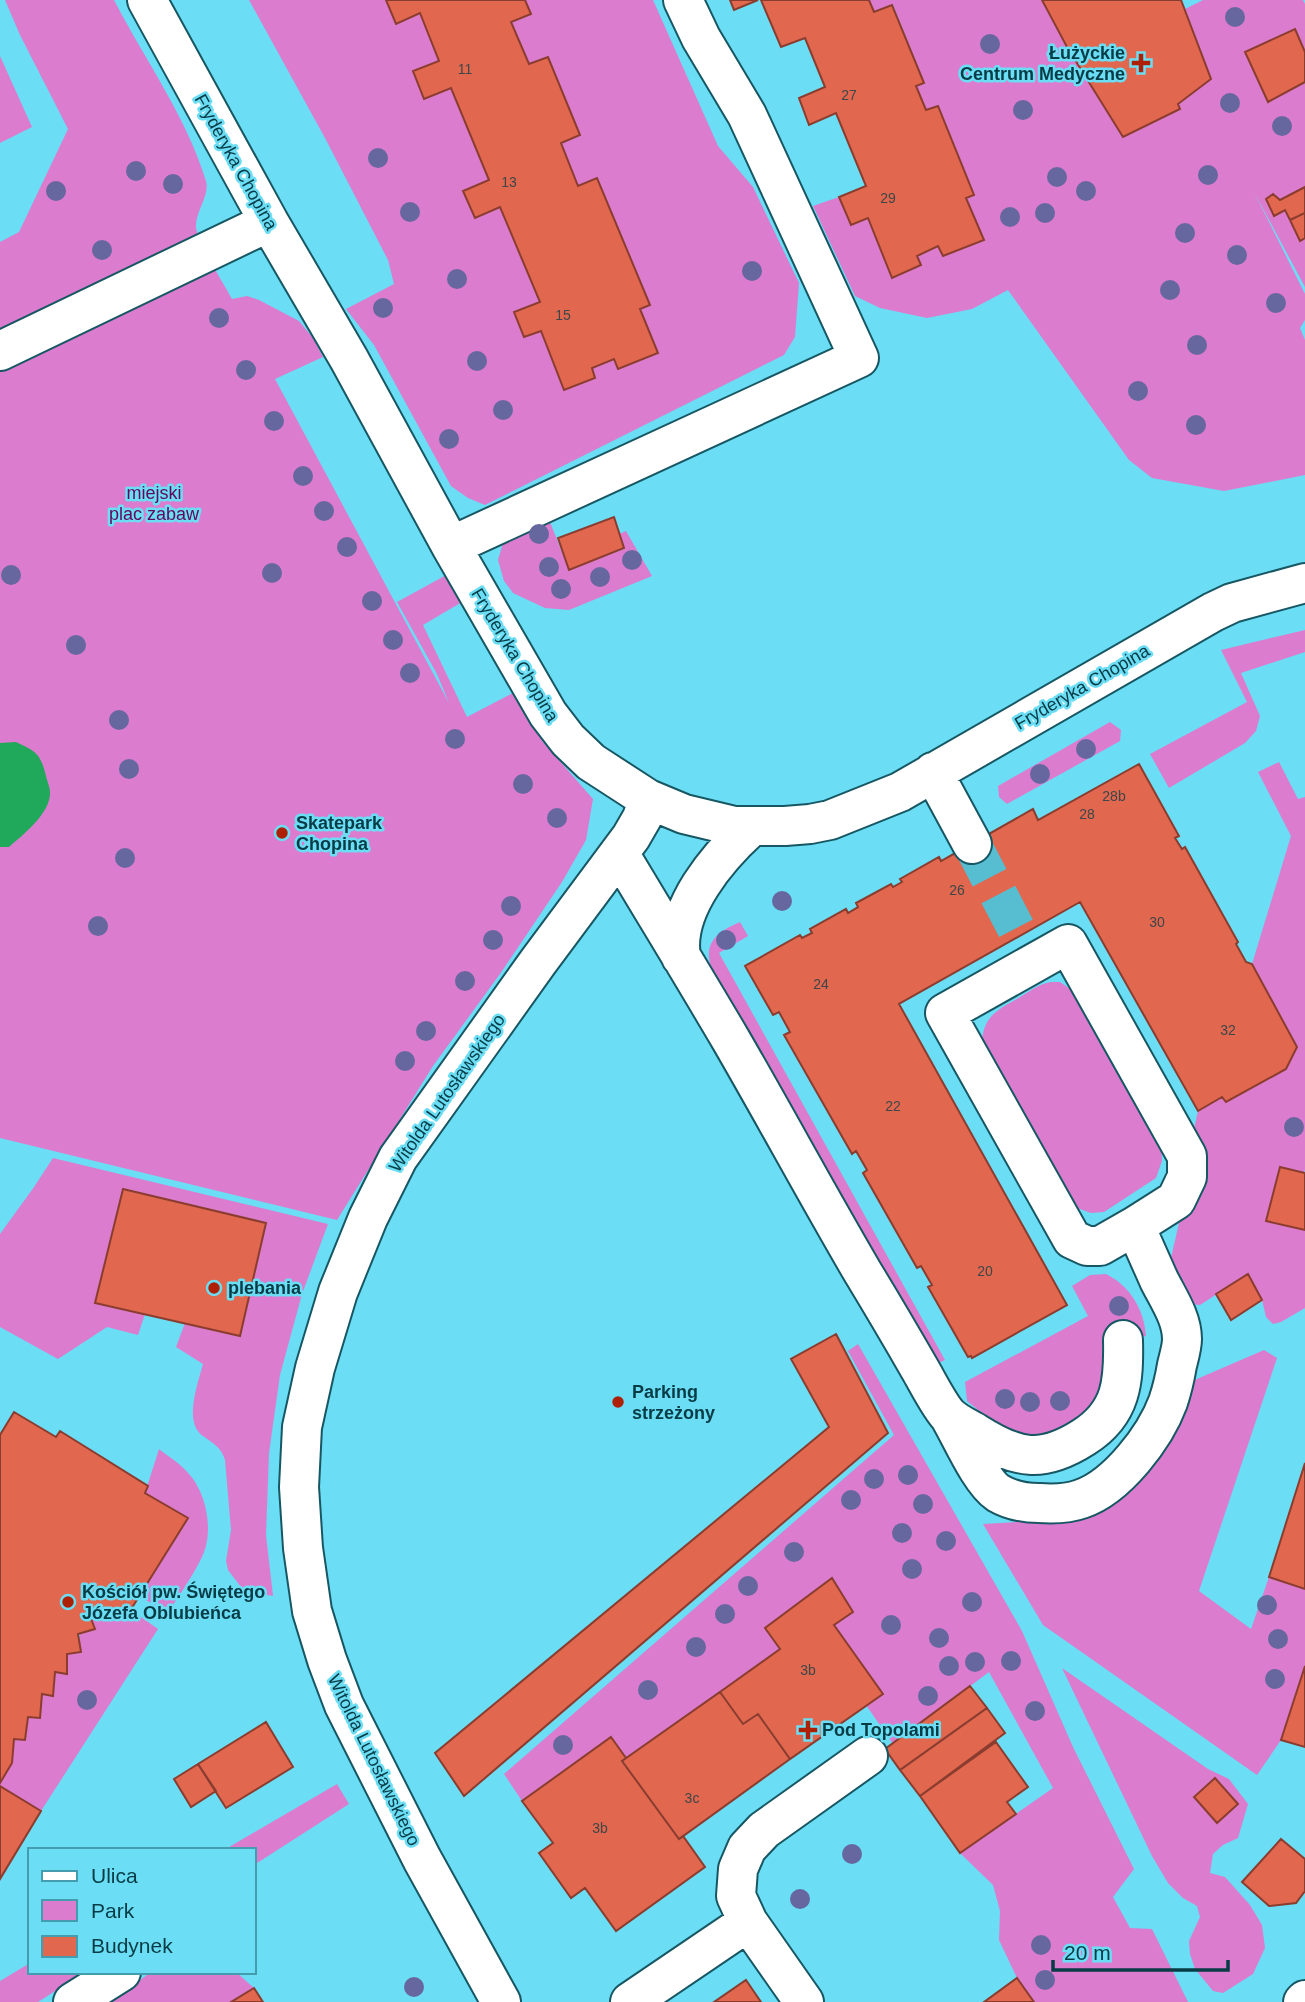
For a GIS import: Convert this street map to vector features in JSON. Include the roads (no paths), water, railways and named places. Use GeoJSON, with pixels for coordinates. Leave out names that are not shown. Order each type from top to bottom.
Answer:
{"type":"FeatureCollection","features":[{"type":"Feature","properties":{"kind":"street","name":"Fryderyka Chopina"},"geometry":{"type":"LineString","coordinates":[[147,0],[269,222],[548,714],[568,740],[591,762],[648,799],[684,814],[734,826],[810,824],[830,820],[900,792],[1213,612],[1232,603],[1305,583]]}},
{"type":"Feature","properties":{"kind":"street"},"geometry":{"type":"LineString","coordinates":[[451,546],[859,358],[747,115],[701,38],[683,0]]}},
{"type":"Feature","properties":{"kind":"street"},"geometry":{"type":"LineString","coordinates":[[0,351],[269,222]]}},
{"type":"Feature","properties":{"kind":"street"},"geometry":{"type":"LineString","coordinates":[[933,772],[972,844]]}},
{"type":"Feature","properties":{"kind":"street","name":"Witolda Lutosławskiego"},"geometry":{"type":"LineString","coordinates":[[501,2002],[416,1847],[344,1705],[327,1660],[312,1611],[303,1548],[299,1487],[302,1427],[315,1368],[338,1292],[368,1218],[398,1158],[631,837],[642,818],[648,799]]}},
{"type":"Feature","properties":{"kind":"street"},"geometry":{"type":"LineString","coordinates":[[681,957],[681,927],[696,894],[713,867],[751,827]]}},
{"type":"Feature","properties":{"kind":"street"},"geometry":{"type":"LineString","coordinates":[[619,853],[731,1040],[834,1223],[985,1480],[999,1494],[1016,1501],[1053,1504],[1082,1499],[1112,1480],[1128,1464],[1158,1423],[1168,1402],[1182,1339],[1179,1322],[1135,1226]]}},
{"type":"Feature","properties":{"kind":"street"},"geometry":{"type":"LineString","coordinates":[[1068,944],[1187,1156],[1187,1177],[1176,1200],[1135,1226],[1100,1246],[1087,1246],[1072,1239],[945,1013],[1027,950],[1068,944]]}},
{"type":"Feature","properties":{"kind":"street"},"geometry":{"type":"LineString","coordinates":[[949,1416],[993,1444],[1017,1453],[1043,1455],[1066,1447],[1101,1425],[1117,1402],[1124,1371],[1123,1340]]}},
{"type":"Feature","properties":{"kind":"street"},"geometry":{"type":"LineString","coordinates":[[804,2002],[748,1922],[736,1896],[738,1870],[747,1848],[764,1830],[868,1756]]}},
{"type":"Feature","properties":{"kind":"street"},"geometry":{"type":"LineString","coordinates":[[630,2002],[748,1922]]}},
{"type":"Feature","properties":{"kind":"street"},"geometry":{"type":"LineString","coordinates":[[73,2002],[118,1974]]}},
{"type":"Feature","properties":{"kind":"tunnel"},"geometry":{"type":"LineString","coordinates":[[972,844],[1020,936]]}},
{"type":"Feature","properties":{"kind":"place","name":"Łużyckie Centrum Medyczne"},"geometry":{"type":"Point","coordinates":[1141,63]}},
{"type":"Feature","properties":{"kind":"place","name":"Skatepark Chopina"},"geometry":{"type":"Point","coordinates":[282,833]}},
{"type":"Feature","properties":{"kind":"place","name":"plebania"},"geometry":{"type":"Point","coordinates":[214,1288]}},
{"type":"Feature","properties":{"kind":"place","name":"Parking strzeżony"},"geometry":{"type":"Point","coordinates":[618,1402]}},
{"type":"Feature","properties":{"kind":"place","name":"Kościół pw. Świętego Józefa Oblubieńca"},"geometry":{"type":"Point","coordinates":[68,1602]}},
{"type":"Feature","properties":{"kind":"place","name":"Pod Topolami"},"geometry":{"type":"Point","coordinates":[808,1730]}},
{"type":"Feature","properties":{"kind":"park label","name":"miejski plac zabaw"},"geometry":{"type":"Point","coordinates":[154,503]}}]}
